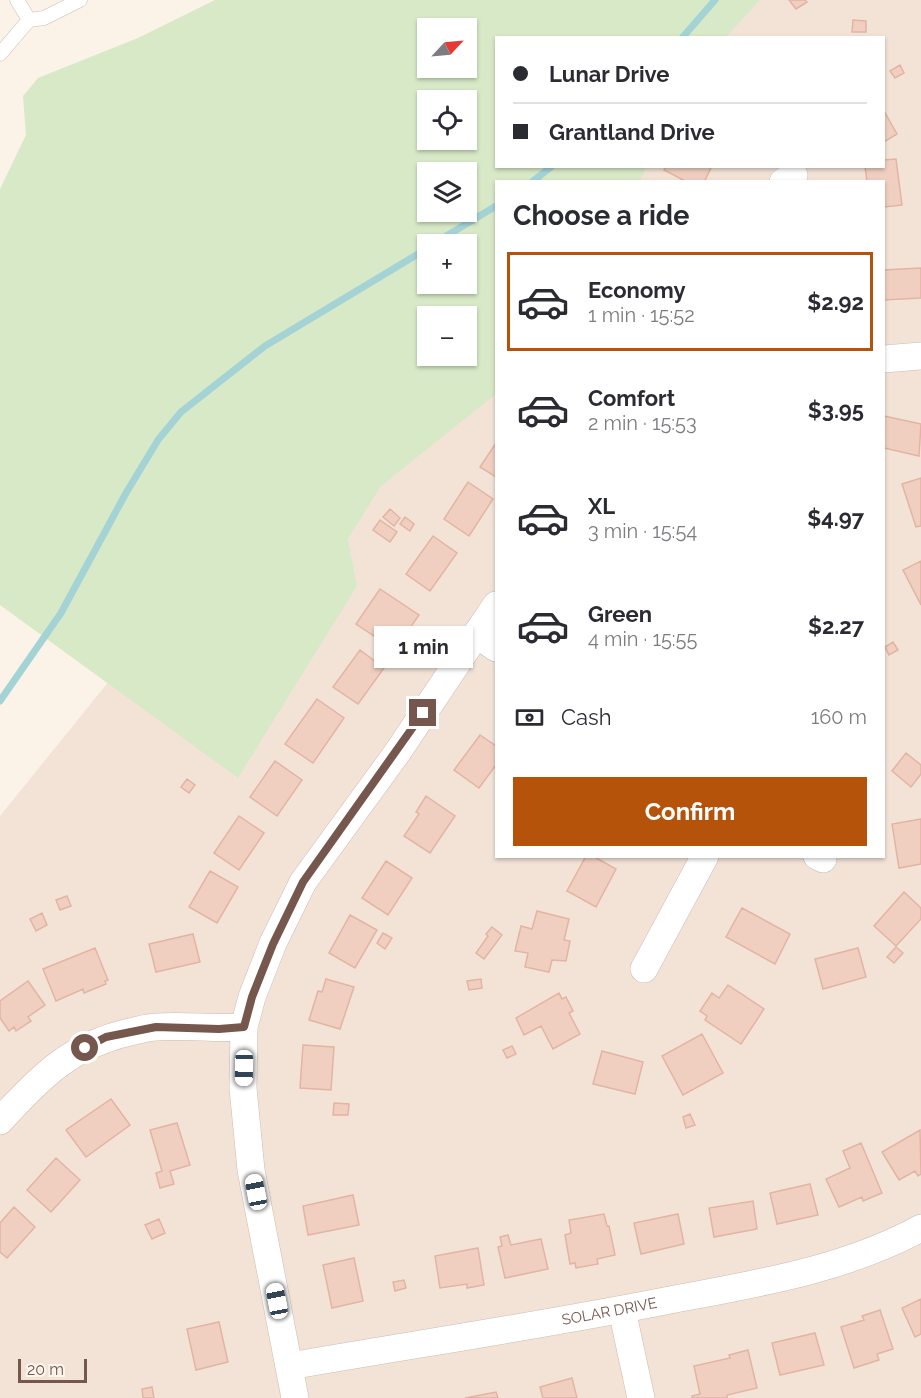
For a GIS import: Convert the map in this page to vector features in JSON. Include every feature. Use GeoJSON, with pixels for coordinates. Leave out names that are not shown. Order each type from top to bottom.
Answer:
{"type":"FeatureCollection","features":[{"type":"Feature","properties":{"kind":"street"},"geometry":{"type":"LineString","coordinates":[[885,359],[921,356]]}},
{"type":"Feature","properties":{"kind":"street"},"geometry":{"type":"LineString","coordinates":[[296,1398],[251,1170],[243,1088],[244,1027],[252,997],[273,944],[303,882],[397,753],[486,641],[495,609]]}},
{"type":"Feature","properties":{"kind":"street"},"geometry":{"type":"LineString","coordinates":[[644,969],[704,858]]}},
{"type":"Feature","properties":{"kind":"street"},"geometry":{"type":"LineString","coordinates":[[0,1121],[34,1083],[64,1059],[106,1037],[156,1027],[219,1029],[244,1027]]}},
{"type":"Feature","properties":{"kind":"street","name":"SOLAR DRIVE"},"geometry":{"type":"LineString","coordinates":[[290,1366],[622,1310],[781,1279],[859,1256],[895,1242],[921,1228]]}},
{"type":"Feature","properties":{"kind":"street"},"geometry":{"type":"LineString","coordinates":[[622,1310],[641,1398]]}},
{"type":"Feature","properties":{"kind":"lane"},"geometry":{"type":"LineString","coordinates":[[17,0],[29,20]]}},
{"type":"Feature","properties":{"kind":"lane"},"geometry":{"type":"LineString","coordinates":[[0,54],[29,20],[44,18],[80,0]]}},
{"type":"Feature","properties":{"kind":"shaded area"},"geometry":{"type":"Polygon","coordinates":[[[659,0],[921,0],[921,1398],[0,1398],[0,816],[422,294],[477,294],[477,234],[473,234],[495,202],[495,858],[885,858],[885,180],[514,180],[523,168],[885,168],[885,36],[630,36],[659,0]]]}},
{"type":"Feature","properties":{"kind":"green space"},"geometry":{"type":"Polygon","coordinates":[[[215,0],[760,0],[727,36],[495,36],[495,168],[646,168],[640,180],[495,180],[495,395],[381,486],[348,539],[357,586],[238,778],[0,605],[0,189],[26,135],[23,96],[38,78],[138,38],[215,0]]]}},
{"type":"Feature","properties":{"kind":"building"},"geometry":{"type":"Polygon","coordinates":[[[789,0],[805,0],[807,2],[796,9],[789,0]]]}},
{"type":"Feature","properties":{"kind":"building"},"geometry":{"type":"Polygon","coordinates":[[[853,20],[866,21],[866,32],[852,32],[853,20]]]}},
{"type":"Feature","properties":{"kind":"building"},"geometry":{"type":"Polygon","coordinates":[[[900,65],[904,73],[895,78],[890,71],[900,65]]]}},
{"type":"Feature","properties":{"kind":"building"},"geometry":{"type":"Polygon","coordinates":[[[885,113],[897,134],[885,141],[885,113]]]}},
{"type":"Feature","properties":{"kind":"building"},"geometry":{"type":"Polygon","coordinates":[[[896,159],[902,205],[885,207],[885,180],[867,180],[865,168],[885,168],[885,160],[896,159]]]}},
{"type":"Feature","properties":{"kind":"building"},"geometry":{"type":"Polygon","coordinates":[[[665,168],[711,168],[705,180],[683,180],[664,170],[665,168]]]}},
{"type":"Feature","properties":{"kind":"building"},"geometry":{"type":"Polygon","coordinates":[[[921,268],[921,298],[885,300],[885,270],[921,268]]]}},
{"type":"Feature","properties":{"kind":"building"},"geometry":{"type":"Polygon","coordinates":[[[885,416],[921,424],[919,456],[885,448],[885,416]]]}},
{"type":"Feature","properties":{"kind":"building"},"geometry":{"type":"Polygon","coordinates":[[[495,444],[495,476],[480,467],[495,444]]]}},
{"type":"Feature","properties":{"kind":"building"},"geometry":{"type":"Polygon","coordinates":[[[921,478],[921,526],[916,527],[902,484],[921,478]]]}},
{"type":"Feature","properties":{"kind":"building"},"geometry":{"type":"Polygon","coordinates":[[[468,482],[493,499],[469,536],[444,519],[468,482]]]}},
{"type":"Feature","properties":{"kind":"building"},"geometry":{"type":"Polygon","coordinates":[[[390,509],[400,518],[394,526],[383,517],[390,509]]]}},
{"type":"Feature","properties":{"kind":"building"},"geometry":{"type":"Polygon","coordinates":[[[405,517],[414,524],[410,531],[400,524],[405,517]]]}},
{"type":"Feature","properties":{"kind":"building"},"geometry":{"type":"Polygon","coordinates":[[[380,520],[397,532],[390,542],[373,530],[380,520]]]}},
{"type":"Feature","properties":{"kind":"building"},"geometry":{"type":"Polygon","coordinates":[[[433,536],[457,553],[430,591],[406,574],[433,536]]]}},
{"type":"Feature","properties":{"kind":"building"},"geometry":{"type":"Polygon","coordinates":[[[921,561],[921,605],[903,570],[921,561]]]}},
{"type":"Feature","properties":{"kind":"building"},"geometry":{"type":"Polygon","coordinates":[[[380,589],[419,615],[395,650],[356,624],[380,589]]]}},
{"type":"Feature","properties":{"kind":"building"},"geometry":{"type":"Polygon","coordinates":[[[893,642],[898,650],[889,655],[885,647],[893,642]]]}},
{"type":"Feature","properties":{"kind":"building"},"geometry":{"type":"Polygon","coordinates":[[[360,650],[384,668],[358,704],[333,687],[360,650]]]}},
{"type":"Feature","properties":{"kind":"building"},"geometry":{"type":"Polygon","coordinates":[[[317,699],[344,718],[313,763],[285,744],[317,699]]]}},
{"type":"Feature","properties":{"kind":"building"},"geometry":{"type":"Polygon","coordinates":[[[480,735],[495,745],[495,766],[479,788],[454,770],[480,735]]]}},
{"type":"Feature","properties":{"kind":"building"},"geometry":{"type":"Polygon","coordinates":[[[906,753],[921,765],[921,774],[911,787],[892,771],[906,753]]]}},
{"type":"Feature","properties":{"kind":"building"},"geometry":{"type":"Polygon","coordinates":[[[275,761],[302,780],[277,816],[250,797],[275,761]]]}},
{"type":"Feature","properties":{"kind":"building"},"geometry":{"type":"Polygon","coordinates":[[[187,779],[195,785],[189,793],[181,787],[187,779]]]}},
{"type":"Feature","properties":{"kind":"building"},"geometry":{"type":"Polygon","coordinates":[[[426,796],[455,816],[430,853],[404,836],[419,814],[416,812],[426,796]]]}},
{"type":"Feature","properties":{"kind":"building"},"geometry":{"type":"Polygon","coordinates":[[[239,816],[264,833],[239,870],[214,853],[239,816]]]}},
{"type":"Feature","properties":{"kind":"building"},"geometry":{"type":"Polygon","coordinates":[[[921,819],[921,864],[899,868],[892,824],[921,819]]]}},
{"type":"Feature","properties":{"kind":"building"},"geometry":{"type":"Polygon","coordinates":[[[585,858],[597,858],[616,869],[596,907],[567,891],[585,858]]]}},
{"type":"Feature","properties":{"kind":"building"},"geometry":{"type":"Polygon","coordinates":[[[386,861],[412,878],[388,915],[362,898],[386,861]]]}},
{"type":"Feature","properties":{"kind":"building"},"geometry":{"type":"Polygon","coordinates":[[[210,871],[238,887],[217,923],[189,907],[210,871]]]}},
{"type":"Feature","properties":{"kind":"building"},"geometry":{"type":"Polygon","coordinates":[[[904,892],[921,908],[921,919],[896,946],[874,926],[904,892]]]}},
{"type":"Feature","properties":{"kind":"building"},"geometry":{"type":"Polygon","coordinates":[[[67,896],[71,906],[60,910],[56,900],[67,896]]]}},
{"type":"Feature","properties":{"kind":"building"},"geometry":{"type":"Polygon","coordinates":[[[742,908],[790,934],[775,964],[726,937],[742,908]]]}},
{"type":"Feature","properties":{"kind":"building"},"geometry":{"type":"Polygon","coordinates":[[[537,911],[569,919],[564,940],[570,941],[566,961],[552,960],[549,972],[525,967],[528,953],[515,951],[521,926],[532,929],[537,911]]]}},
{"type":"Feature","properties":{"kind":"building"},"geometry":{"type":"Polygon","coordinates":[[[42,913],[47,925],[36,931],[30,919],[42,913]]]}},
{"type":"Feature","properties":{"kind":"building"},"geometry":{"type":"Polygon","coordinates":[[[350,915],[377,930],[355,968],[329,953],[350,915]]]}},
{"type":"Feature","properties":{"kind":"building"},"geometry":{"type":"Polygon","coordinates":[[[492,927],[502,935],[484,959],[476,953],[492,927]]]}},
{"type":"Feature","properties":{"kind":"building"},"geometry":{"type":"Polygon","coordinates":[[[383,933],[392,938],[385,949],[377,943],[383,933]]]}},
{"type":"Feature","properties":{"kind":"building"},"geometry":{"type":"Polygon","coordinates":[[[193,934],[200,962],[156,972],[149,944],[193,934]]]}},
{"type":"Feature","properties":{"kind":"building"},"geometry":{"type":"Polygon","coordinates":[[[896,947],[903,953],[894,963],[887,957],[896,947]]]}},
{"type":"Feature","properties":{"kind":"building"},"geometry":{"type":"Polygon","coordinates":[[[95,948],[108,980],[105,981],[106,984],[84,993],[83,989],[56,1001],[43,969],[95,948]]]}},
{"type":"Feature","properties":{"kind":"building"},"geometry":{"type":"Polygon","coordinates":[[[858,948],[866,977],[823,989],[815,959],[858,948]]]}},
{"type":"Feature","properties":{"kind":"building"},"geometry":{"type":"Polygon","coordinates":[[[326,979],[354,987],[340,1029],[309,1020],[318,991],[322,992],[326,979]]]}},
{"type":"Feature","properties":{"kind":"building"},"geometry":{"type":"Polygon","coordinates":[[[481,979],[482,988],[469,990],[467,981],[481,979]]]}},
{"type":"Feature","properties":{"kind":"building"},"geometry":{"type":"Polygon","coordinates":[[[28,981],[45,1005],[28,1017],[31,1021],[16,1031],[14,1027],[9,1031],[0,1018],[0,1001],[28,981]]]}},
{"type":"Feature","properties":{"kind":"building"},"geometry":{"type":"Polygon","coordinates":[[[728,985],[764,1009],[741,1044],[705,1020],[707,1016],[700,1011],[712,993],[719,998],[728,985]]]}},
{"type":"Feature","properties":{"kind":"building"},"geometry":{"type":"Polygon","coordinates":[[[559,993],[562,999],[566,997],[573,1011],[569,1013],[580,1034],[553,1049],[541,1026],[524,1035],[516,1018],[559,993]]]}},
{"type":"Feature","properties":{"kind":"building"},"geometry":{"type":"Polygon","coordinates":[[[702,1034],[723,1073],[683,1095],[662,1056],[702,1034]]]}},
{"type":"Feature","properties":{"kind":"building"},"geometry":{"type":"Polygon","coordinates":[[[303,1045],[334,1047],[331,1090],[300,1088],[303,1045]]]}},
{"type":"Feature","properties":{"kind":"building"},"geometry":{"type":"Polygon","coordinates":[[[512,1046],[516,1054],[507,1058],[503,1050],[512,1046]]]}},
{"type":"Feature","properties":{"kind":"building"},"geometry":{"type":"Polygon","coordinates":[[[602,1051],[643,1062],[635,1094],[593,1084],[602,1051]]]}},
{"type":"Feature","properties":{"kind":"building"},"geometry":{"type":"Polygon","coordinates":[[[111,1099],[130,1125],[86,1157],[66,1130],[111,1099]]]}},
{"type":"Feature","properties":{"kind":"building"},"geometry":{"type":"Polygon","coordinates":[[[334,1103],[349,1104],[348,1115],[333,1115],[334,1103]]]}},
{"type":"Feature","properties":{"kind":"building"},"geometry":{"type":"Polygon","coordinates":[[[690,1114],[695,1125],[686,1128],[683,1117],[690,1114]]]}},
{"type":"Feature","properties":{"kind":"building"},"geometry":{"type":"Polygon","coordinates":[[[177,1123],[190,1165],[170,1171],[174,1184],[160,1188],[156,1173],[162,1171],[150,1130],[177,1123]]]}},
{"type":"Feature","properties":{"kind":"building"},"geometry":{"type":"Polygon","coordinates":[[[920,1130],[921,1174],[918,1176],[915,1171],[899,1180],[882,1152],[920,1130]]]}},
{"type":"Feature","properties":{"kind":"building"},"geometry":{"type":"Polygon","coordinates":[[[861,1143],[882,1193],[863,1201],[862,1197],[839,1207],[826,1179],[850,1168],[843,1151],[861,1143]]]}},
{"type":"Feature","properties":{"kind":"building"},"geometry":{"type":"Polygon","coordinates":[[[56,1158],[80,1180],[51,1212],[27,1190],[56,1158]]]}},
{"type":"Feature","properties":{"kind":"building"},"geometry":{"type":"Polygon","coordinates":[[[810,1184],[818,1215],[777,1224],[770,1193],[810,1184]]]}},
{"type":"Feature","properties":{"kind":"building"},"geometry":{"type":"Polygon","coordinates":[[[353,1195],[359,1225],[308,1235],[303,1206],[353,1195]]]}},
{"type":"Feature","properties":{"kind":"building"},"geometry":{"type":"Polygon","coordinates":[[[753,1201],[757,1229],[714,1237],[709,1208],[753,1201]]]}},
{"type":"Feature","properties":{"kind":"building"},"geometry":{"type":"Polygon","coordinates":[[[14,1207],[35,1227],[7,1258],[0,1252],[0,1223],[14,1207]]]}},
{"type":"Feature","properties":{"kind":"building"},"geometry":{"type":"Polygon","coordinates":[[[604,1214],[615,1255],[597,1259],[598,1264],[576,1268],[575,1263],[570,1264],[565,1235],[571,1233],[569,1220],[604,1214]]]}},
{"type":"Feature","properties":{"kind":"building"},"geometry":{"type":"Polygon","coordinates":[[[678,1214],[684,1244],[641,1254],[634,1223],[678,1214]]]}},
{"type":"Feature","properties":{"kind":"building"},"geometry":{"type":"Polygon","coordinates":[[[159,1219],[165,1233],[152,1239],[145,1225],[159,1219]]]}},
{"type":"Feature","properties":{"kind":"building"},"geometry":{"type":"Polygon","coordinates":[[[508,1235],[511,1245],[541,1239],[548,1269],[505,1278],[498,1247],[502,1246],[500,1237],[508,1235]]]}},
{"type":"Feature","properties":{"kind":"building"},"geometry":{"type":"Polygon","coordinates":[[[478,1248],[484,1285],[467,1288],[467,1284],[440,1288],[435,1256],[478,1248]]]}},
{"type":"Feature","properties":{"kind":"building"},"geometry":{"type":"Polygon","coordinates":[[[354,1258],[363,1301],[332,1308],[323,1265],[354,1258]]]}},
{"type":"Feature","properties":{"kind":"building"},"geometry":{"type":"Polygon","coordinates":[[[404,1280],[406,1288],[395,1291],[393,1282],[404,1280]]]}},
{"type":"Feature","properties":{"kind":"building"},"geometry":{"type":"Polygon","coordinates":[[[921,1299],[921,1334],[915,1337],[902,1308],[921,1299]]]}},
{"type":"Feature","properties":{"kind":"building"},"geometry":{"type":"Polygon","coordinates":[[[880,1310],[893,1349],[877,1354],[879,1360],[854,1368],[841,1327],[864,1320],[862,1316],[880,1310]]]}},
{"type":"Feature","properties":{"kind":"building"},"geometry":{"type":"Polygon","coordinates":[[[219,1322],[228,1362],[196,1370],[187,1329],[219,1322]]]}},
{"type":"Feature","properties":{"kind":"building"},"geometry":{"type":"Polygon","coordinates":[[[815,1333],[824,1365],[780,1375],[772,1343],[815,1333]]]}},
{"type":"Feature","properties":{"kind":"building"},"geometry":{"type":"Polygon","coordinates":[[[748,1350],[757,1388],[727,1395],[727,1398],[692,1398],[700,1394],[694,1366],[730,1358],[729,1355],[748,1350]]]}},
{"type":"Feature","properties":{"kind":"building"},"geometry":{"type":"Polygon","coordinates":[[[572,1378],[577,1398],[543,1398],[540,1387],[572,1378]]]}},
{"type":"Feature","properties":{"kind":"building"},"geometry":{"type":"Polygon","coordinates":[[[152,1387],[154,1398],[143,1398],[142,1389],[152,1387]]]}},
{"type":"Feature","properties":{"kind":"building"},"geometry":{"type":"Polygon","coordinates":[[[496,1392],[498,1398],[465,1398],[496,1392]]]}},
{"type":"Feature","properties":{"kind":"waterway"},"geometry":{"type":"LineString","coordinates":[[684,36],[715,0]]}},
{"type":"Feature","properties":{"kind":"waterway"},"geometry":{"type":"LineString","coordinates":[[534,180],[550,168]]}},
{"type":"Feature","properties":{"kind":"waterway"},"geometry":{"type":"LineString","coordinates":[[450,234],[495,207]]}},
{"type":"Feature","properties":{"kind":"waterway"},"geometry":{"type":"LineString","coordinates":[[0,701],[61,613],[126,493],[158,440],[181,412],[265,346],[417,255]]}},
{"type":"Feature","properties":{"kind":"route"},"geometry":{"type":"LineString","coordinates":[[85,1048],[106,1037],[156,1027],[219,1029],[244,1027],[252,997],[273,944],[303,882],[397,753],[423,713]]}}]}
